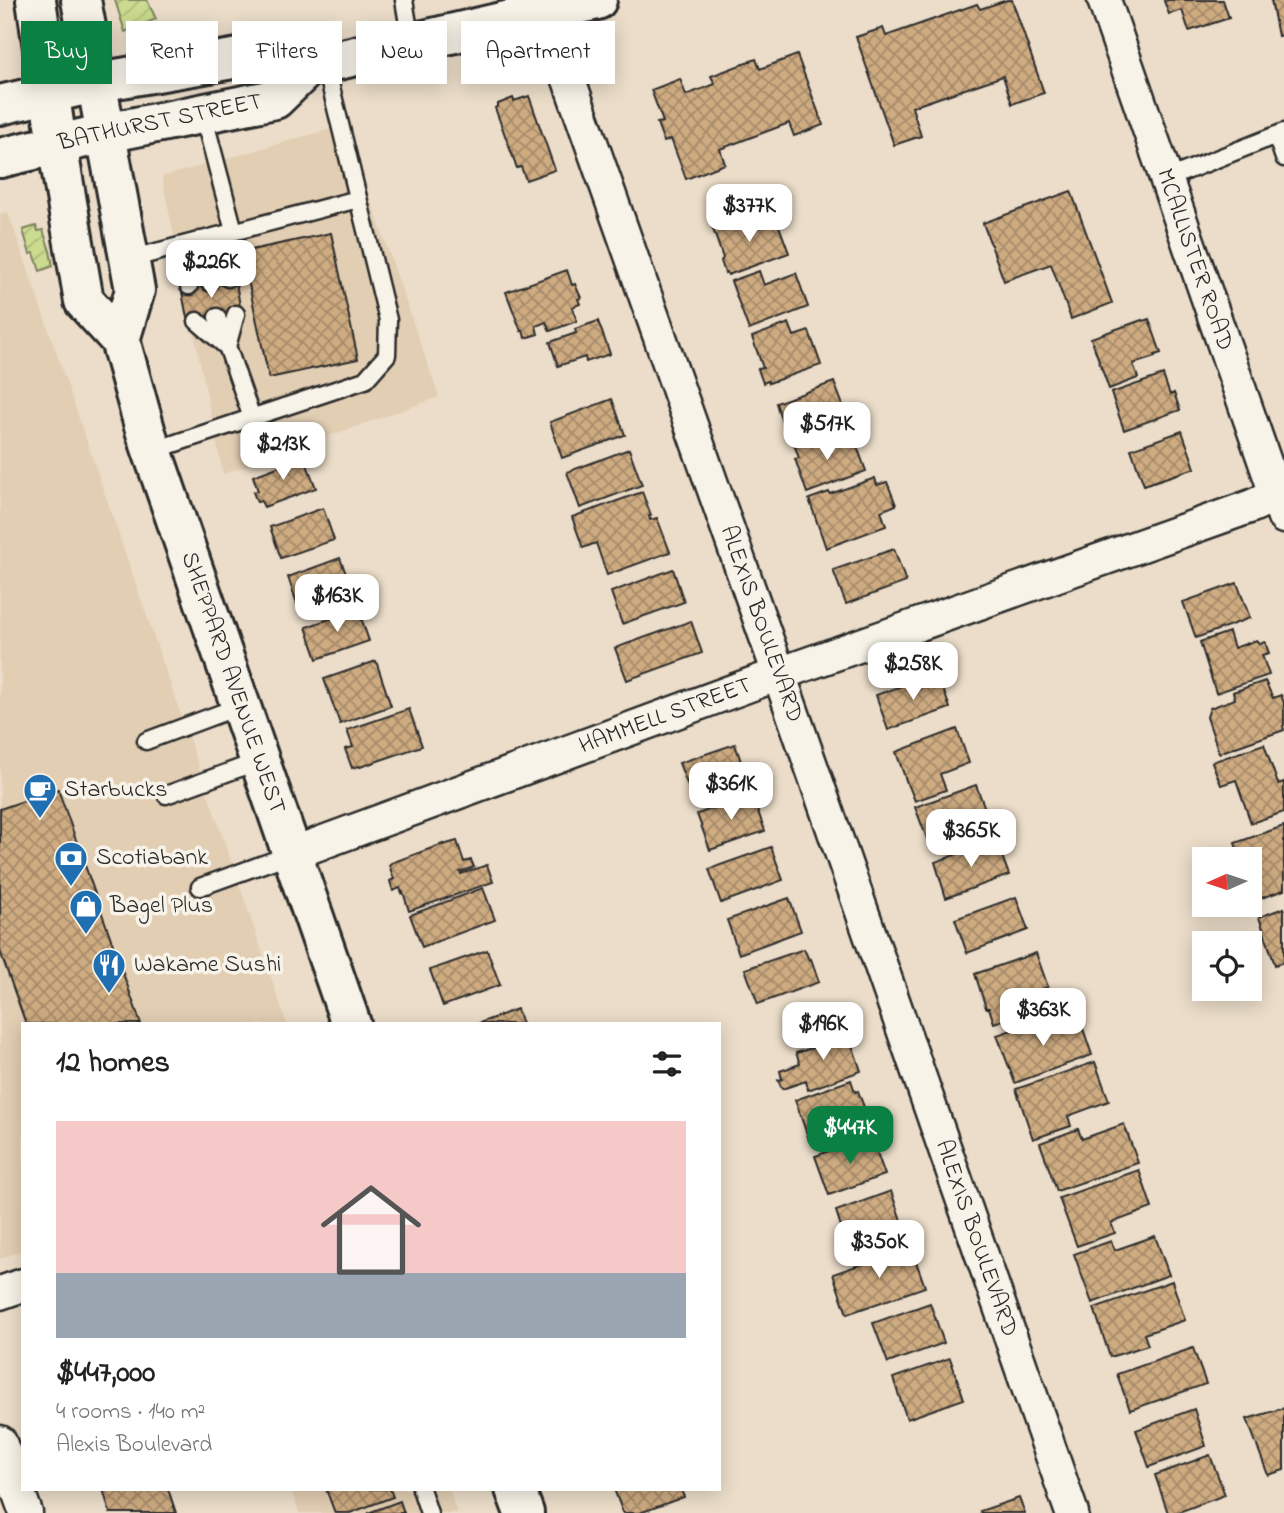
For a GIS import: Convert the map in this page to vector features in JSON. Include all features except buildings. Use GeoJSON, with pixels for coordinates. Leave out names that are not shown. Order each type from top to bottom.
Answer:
{"type":"FeatureCollection","features":[{"type":"Feature","properties":{"kind":"main road","name":"SHEPPARD AVENUE WEST"},"geometry":{"type":"LineString","coordinates":[[36,0],[84,301],[120,340],[152,451],[350,1022]]}},
{"type":"Feature","properties":{"kind":"main road"},"geometry":{"type":"LineString","coordinates":[[81,0],[85,21]]}},
{"type":"Feature","properties":{"kind":"main road"},"geometry":{"type":"LineString","coordinates":[[447,35],[597,0]]}},
{"type":"Feature","properties":{"kind":"main road","name":"BATHURST STREET"},"geometry":{"type":"LineString","coordinates":[[112,80],[232,59]]}},
{"type":"Feature","properties":{"kind":"main road","name":"BATHURST STREET"},"geometry":{"type":"LineString","coordinates":[[0,105],[89,84]]}},
{"type":"Feature","properties":{"kind":"main road"},"geometry":{"type":"LineString","coordinates":[[98,84],[135,290],[120,340]]}},
{"type":"Feature","properties":{"kind":"main road","name":"BATHURST STREET"},"geometry":{"type":"LineString","coordinates":[[0,158],[106,133],[275,99],[293,84]]}},
{"type":"Feature","properties":{"kind":"main road"},"geometry":{"type":"LineString","coordinates":[[516,1491],[524,1513]]}},
{"type":"Feature","properties":{"kind":"street","name":"MCALLISTER ROAD"},"geometry":{"type":"LineString","coordinates":[[1104,0],[1280,506]]}},
{"type":"Feature","properties":{"kind":"street","name":"ALEXIS BOULEVARD"},"geometry":{"type":"LineString","coordinates":[[545,12],[1073,1513]]}},
{"type":"Feature","properties":{"kind":"street","name":"HAMMELL STREET"},"geometry":{"type":"LineString","coordinates":[[291,854],[779,674],[1252,506],[1280,506]]}},
{"type":"Feature","properties":{"kind":"street"},"geometry":{"type":"LineString","coordinates":[[0,1293],[21,1286]]}},
{"type":"Feature","properties":{"kind":"street"},"geometry":{"type":"LineString","coordinates":[[0,1442],[26,1513]]}},
{"type":"Feature","properties":{"kind":"lane"},"geometry":{"type":"LineString","coordinates":[[404,0],[407,21]]}},
{"type":"Feature","properties":{"kind":"lane"},"geometry":{"type":"LineString","coordinates":[[152,451],[365,380],[387,355],[388,320],[358,199],[322,84]]}},
{"type":"Feature","properties":{"kind":"lane"},"geometry":{"type":"LineString","coordinates":[[204,114],[234,231]]}},
{"type":"Feature","properties":{"kind":"lane"},"geometry":{"type":"LineString","coordinates":[[1166,179],[1280,133],[1284,158]]}},
{"type":"Feature","properties":{"kind":"lane"},"geometry":{"type":"LineString","coordinates":[[130,259],[358,199]]}},
{"type":"Feature","properties":{"kind":"lane"},"geometry":{"type":"LineString","coordinates":[[200,240],[228,278]]}},
{"type":"Feature","properties":{"kind":"lane"},"geometry":{"type":"LineString","coordinates":[[200,240],[209,282]]}},
{"type":"Feature","properties":{"kind":"lane"},"geometry":{"type":"LineString","coordinates":[[189,286],[200,240]]}},
{"type":"Feature","properties":{"kind":"lane"},"geometry":{"type":"LineString","coordinates":[[227,346],[236,314]]}},
{"type":"Feature","properties":{"kind":"lane"},"geometry":{"type":"LineString","coordinates":[[216,317],[252,418]]}},
{"type":"Feature","properties":{"kind":"lane"},"geometry":{"type":"LineString","coordinates":[[197,321],[227,346]]}},
{"type":"Feature","properties":{"kind":"lane"},"geometry":{"type":"LineString","coordinates":[[146,741],[240,706]]}},
{"type":"Feature","properties":{"kind":"lane"},"geometry":{"type":"LineString","coordinates":[[166,795],[259,761]]}},
{"type":"Feature","properties":{"kind":"lane"},"geometry":{"type":"LineString","coordinates":[[200,887],[291,854]]}},
{"type":"Feature","properties":{"kind":"lane"},"geometry":{"type":"LineString","coordinates":[[422,1491],[429,1513]]}},
{"type":"Feature","properties":{"kind":"shaded area"},"geometry":{"type":"Polygon","coordinates":[[[348,124],[366,186],[439,397],[223,474],[162,177],[348,124]]]}},
{"type":"Feature","properties":{"kind":"shaded area"},"geometry":{"type":"Polygon","coordinates":[[[8,212],[286,1022],[21,1022],[21,1251],[0,1259],[0,214],[8,212]]]}},
{"type":"Feature","properties":{"kind":"shaded area"},"geometry":{"type":"Polygon","coordinates":[[[292,1491],[450,1491],[457,1513],[299,1513],[292,1491]]]}},
{"type":"Feature","properties":{"kind":"green space"},"geometry":{"type":"Polygon","coordinates":[[[115,0],[147,0],[156,19],[126,21],[125,32],[115,0]]]}},
{"type":"Feature","properties":{"kind":"green space"},"geometry":{"type":"Polygon","coordinates":[[[36,226],[38,231],[43,230],[53,266],[40,271],[34,253],[30,254],[23,230],[36,226]]]}},
{"type":"Feature","properties":{"kind":"place","name":"Starbucks"},"geometry":{"type":"Point","coordinates":[40,820]}},
{"type":"Feature","properties":{"kind":"place","name":"Scotiabank"},"geometry":{"type":"Point","coordinates":[71,888]}},
{"type":"Feature","properties":{"kind":"place","name":"Bagel Plus"},"geometry":{"type":"Point","coordinates":[86,936]}},
{"type":"Feature","properties":{"kind":"place","name":"Wakame Sushi"},"geometry":{"type":"Point","coordinates":[109,995]}}]}
